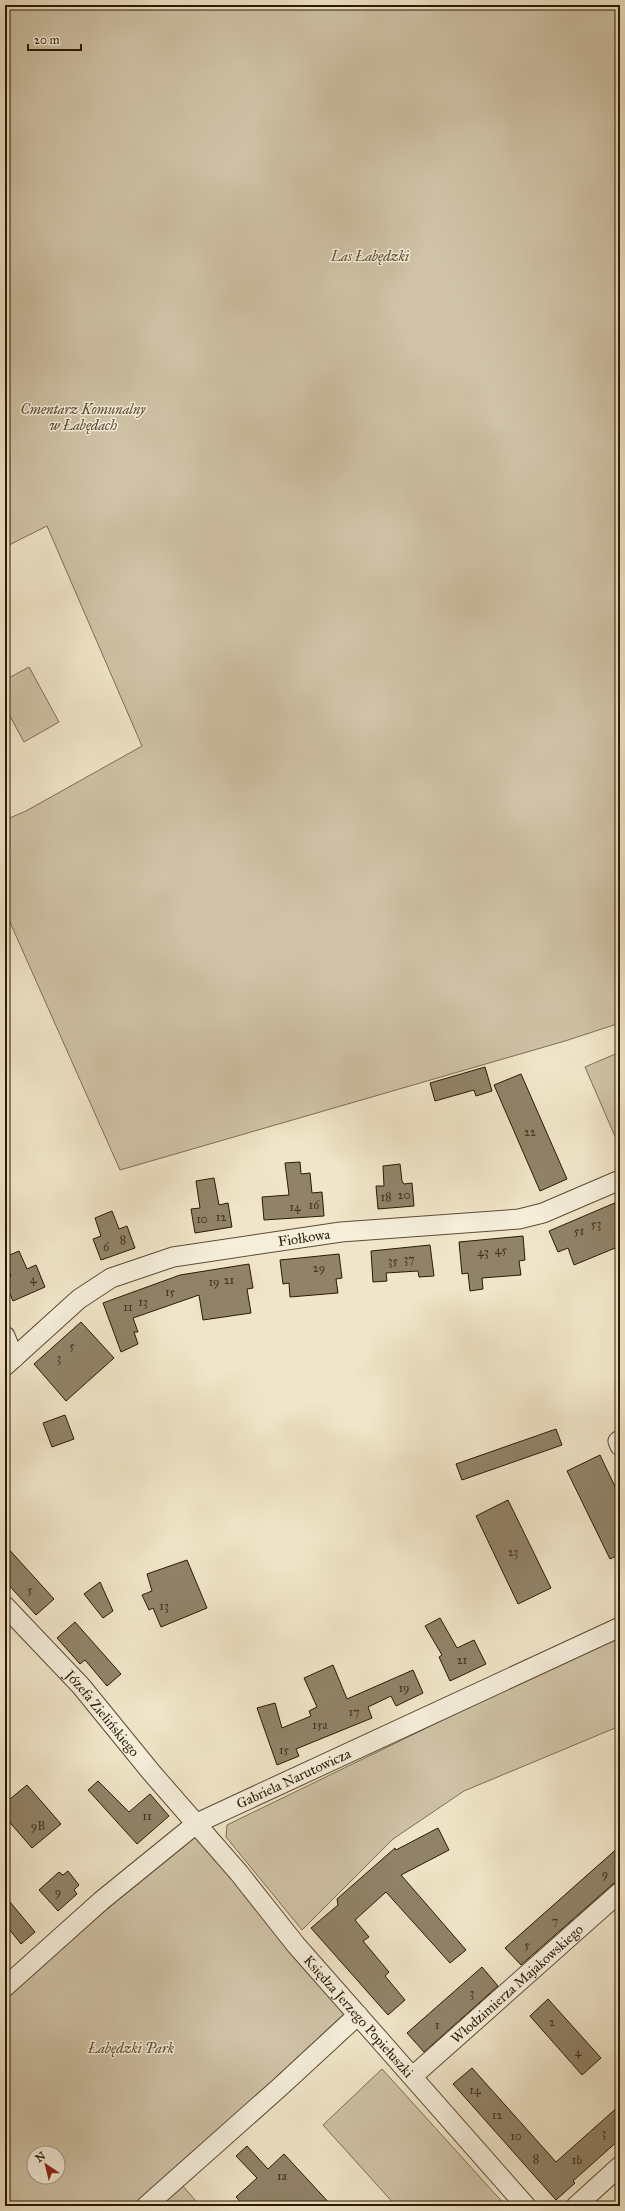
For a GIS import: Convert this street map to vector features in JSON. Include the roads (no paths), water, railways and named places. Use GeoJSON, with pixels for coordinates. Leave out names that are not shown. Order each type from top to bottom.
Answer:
{"type":"FeatureCollection","features":[{"type":"Feature","properties":{"kind":"street","name":"Fiołkowa"},"geometry":{"type":"LineString","coordinates":[[10,1362],[79,1299],[111,1278],[173,1257],[341,1232],[519,1219],[543,1213],[620,1180]]}},
{"type":"Feature","properties":{"kind":"street"},"geometry":{"type":"LineString","coordinates":[[5,1336],[10,1362]]}},
{"type":"Feature","properties":{"kind":"street","name":"Józefa Zielińskiego"},"geometry":{"type":"LineString","coordinates":[[5,1606],[81,1686],[151,1772],[197,1823]]}},
{"type":"Feature","properties":{"kind":"street","name":"Gabriela Narutowicza"},"geometry":{"type":"LineString","coordinates":[[5,1987],[101,1901],[197,1823],[620,1627]]}},
{"type":"Feature","properties":{"kind":"street","name":"Księdza Jerzego Popiełuszki"},"geometry":{"type":"LineString","coordinates":[[197,1823],[296,1945],[526,2206]]}},
{"type":"Feature","properties":{"kind":"street","name":"Włodzimierza Majakowskiego"},"geometry":{"type":"LineString","coordinates":[[413,2076],[620,1892]]}},
{"type":"Feature","properties":{"kind":"street"},"geometry":{"type":"LineString","coordinates":[[146,2206],[280,2087],[358,2015]]}},
{"type":"Feature","properties":{"kind":"street"},"geometry":{"type":"LineString","coordinates":[[576,2206],[620,2166]]}},
{"type":"Feature","properties":{"kind":"park label","name":"Las Łabędzki"},"geometry":{"type":"Point","coordinates":[370,256]}},
{"type":"Feature","properties":{"kind":"park label","name":"Cmentarz Komunalny w Łabędach"},"geometry":{"type":"Point","coordinates":[83,418]}},
{"type":"Feature","properties":{"kind":"park label","name":"Łabędzki Park"},"geometry":{"type":"Point","coordinates":[131,2048]}}]}
